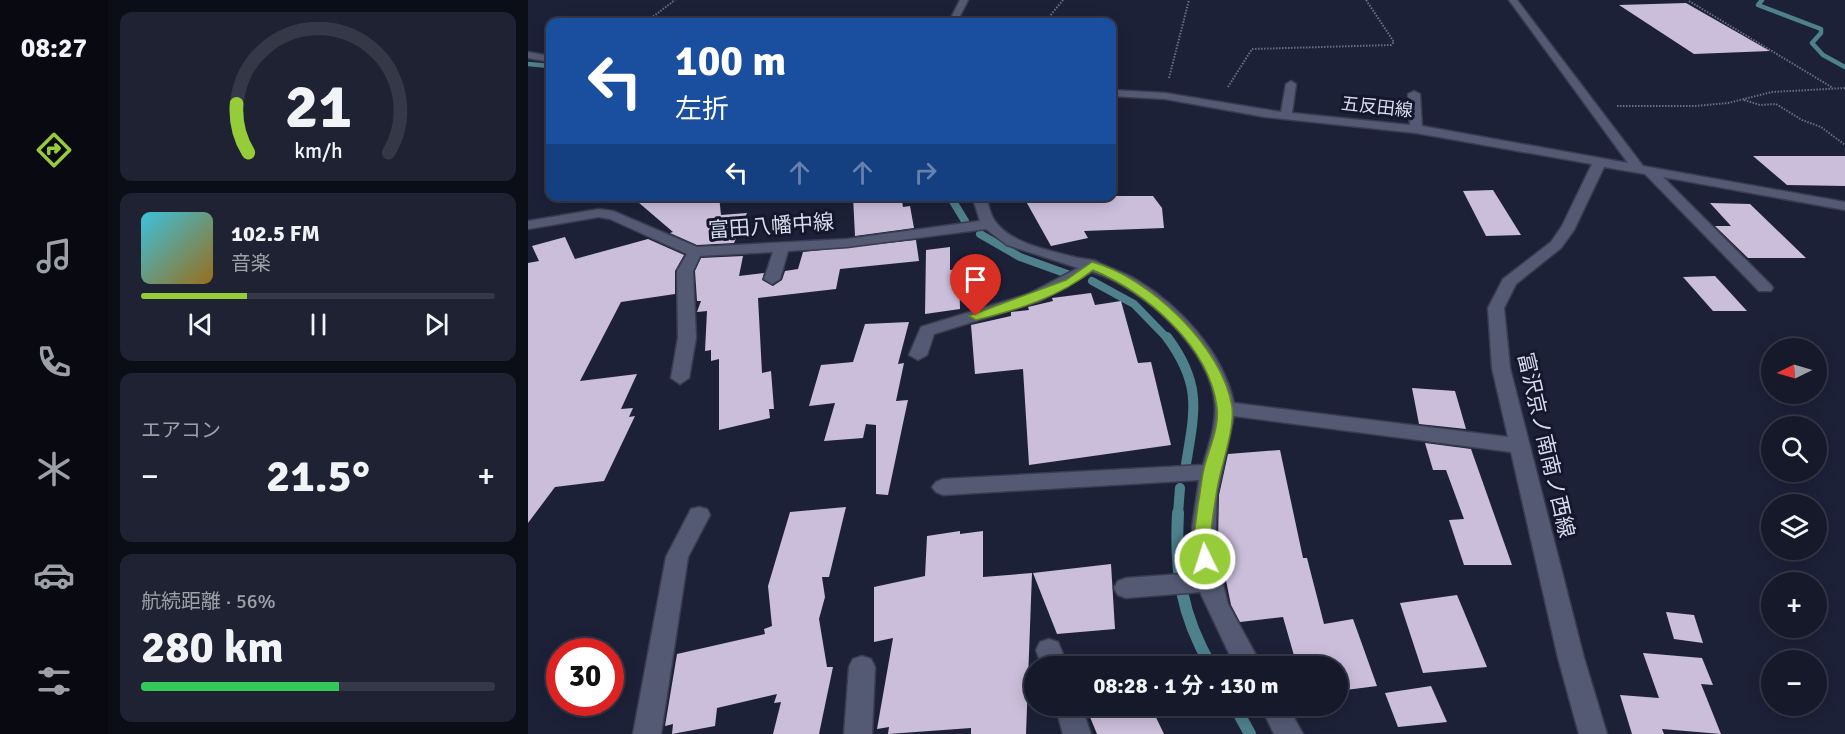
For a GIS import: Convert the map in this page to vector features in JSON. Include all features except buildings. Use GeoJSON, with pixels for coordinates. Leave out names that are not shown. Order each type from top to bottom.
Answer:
{"type":"FeatureCollection","features":[{"type":"Feature","properties":{"kind":"street"},"geometry":{"type":"LineString","coordinates":[[955,18],[964,0]]}},
{"type":"Feature","properties":{"kind":"street"},"geometry":{"type":"LineString","coordinates":[[1513,0],[1642,168],[1765,288]]}},
{"type":"Feature","properties":{"kind":"street"},"geometry":{"type":"LineString","coordinates":[[528,55],[545,58]]}},
{"type":"Feature","properties":{"kind":"street"},"geometry":{"type":"LineString","coordinates":[[528,60],[545,58]]}},
{"type":"Feature","properties":{"kind":"street"},"geometry":{"type":"LineString","coordinates":[[1286,116],[1291,84]]}},
{"type":"Feature","properties":{"kind":"street","name":"五反田線"},"geometry":{"type":"LineString","coordinates":[[1116,93],[1165,96],[1286,116],[1416,129],[1845,206]]}},
{"type":"Feature","properties":{"kind":"street"},"geometry":{"type":"LineString","coordinates":[[1414,94],[1416,129]]}},
{"type":"Feature","properties":{"kind":"street","name":"富沢京ノ南南ノ西線"},"geometry":{"type":"LineString","coordinates":[[1593,734],[1571,658],[1501,368],[1496,308],[1509,282],[1556,245],[1569,227],[1600,162]]}},
{"type":"Feature","properties":{"kind":"street"},"geometry":{"type":"LineString","coordinates":[[981,201],[989,224],[1012,242],[1046,255],[1092,265],[1123,278],[1183,327],[1203,353],[1216,378],[1225,408],[1220,441],[1211,472],[1203,535],[1202,583],[1243,656]]}},
{"type":"Feature","properties":{"kind":"street","name":"富田八幡中線"},"geometry":{"type":"LineString","coordinates":[[528,225],[599,213],[613,215],[695,252],[907,237],[989,224]]}},
{"type":"Feature","properties":{"kind":"street"},"geometry":{"type":"LineString","coordinates":[[772,279],[782,247]]}},
{"type":"Feature","properties":{"kind":"street"},"geometry":{"type":"LineString","coordinates":[[680,378],[687,338],[685,271],[695,252]]}},
{"type":"Feature","properties":{"kind":"street"},"geometry":{"type":"LineString","coordinates":[[918,355],[927,331],[1008,308],[1071,282],[1092,265]]}},
{"type":"Feature","properties":{"kind":"street"},"geometry":{"type":"LineString","coordinates":[[1225,408],[1521,446]]}},
{"type":"Feature","properties":{"kind":"street"},"geometry":{"type":"LineString","coordinates":[[943,487],[1211,472]]}},
{"type":"Feature","properties":{"kind":"street"},"geometry":{"type":"LineString","coordinates":[[647,734],[677,557],[699,514]]}},
{"type":"Feature","properties":{"kind":"street"},"geometry":{"type":"LineString","coordinates":[[1126,588],[1202,583]]}},
{"type":"Feature","properties":{"kind":"street"},"geometry":{"type":"LineString","coordinates":[[858,734],[862,667]]}},
{"type":"Feature","properties":{"kind":"street"},"geometry":{"type":"LineString","coordinates":[[1071,716],[1077,734]]}},
{"type":"Feature","properties":{"kind":"street"},"geometry":{"type":"LineString","coordinates":[[1279,716],[1289,734]]}},
{"type":"Feature","properties":{"kind":"path"},"geometry":{"type":"LineString","coordinates":[[651,18],[675,0]]}},
{"type":"Feature","properties":{"kind":"path"},"geometry":{"type":"LineString","coordinates":[[1048,18],[1063,0]]}},
{"type":"Feature","properties":{"kind":"path"},"geometry":{"type":"LineString","coordinates":[[1165,96],[1189,0]]}},
{"type":"Feature","properties":{"kind":"path"},"geometry":{"type":"LineString","coordinates":[[1216,104],[1252,49],[1390,45],[1394,42],[1366,0]]}},
{"type":"Feature","properties":{"kind":"path"},"geometry":{"type":"LineString","coordinates":[[1689,1],[1833,89]]}},
{"type":"Feature","properties":{"kind":"path"},"geometry":{"type":"LineString","coordinates":[[1593,106],[1695,106],[1772,92],[1845,88]]}},
{"type":"Feature","properties":{"kind":"path"},"geometry":{"type":"LineString","coordinates":[[1743,99],[1760,105],[1776,104],[1802,120],[1821,127],[1845,145]]}},
{"type":"Feature","properties":{"kind":"waterway"},"geometry":{"type":"LineString","coordinates":[[1762,0],[1758,5],[1821,29],[1821,33],[1812,43],[1823,55],[1845,67]]}},
{"type":"Feature","properties":{"kind":"waterway"},"geometry":{"type":"LineString","coordinates":[[528,64],[546,66]]}},
{"type":"Feature","properties":{"kind":"waterway"},"geometry":{"type":"LineString","coordinates":[[953,201],[965,221]]}},
{"type":"Feature","properties":{"kind":"waterway"},"geometry":{"type":"LineString","coordinates":[[980,234],[1020,257],[1070,275]]}},
{"type":"Feature","properties":{"kind":"waterway"},"geometry":{"type":"LineString","coordinates":[[1092,281],[1134,304],[1168,339]]}},
{"type":"Feature","properties":{"kind":"waterway"},"geometry":{"type":"LineString","coordinates":[[1167,337],[1186,369],[1191,384],[1193,412],[1186,464]]}},
{"type":"Feature","properties":{"kind":"waterway"},"geometry":{"type":"LineString","coordinates":[[1178,514],[1180,488]]}},
{"type":"Feature","properties":{"kind":"waterway"},"geometry":{"type":"LineString","coordinates":[[1178,513],[1179,574],[1182,592],[1193,628],[1206,656]]}},
{"type":"Feature","properties":{"kind":"waterway"},"geometry":{"type":"LineString","coordinates":[[1240,716],[1250,734]]}},
{"type":"Feature","properties":{"kind":"route"},"geometry":{"type":"LineString","coordinates":[[976,316],[1008,308],[1071,282],[1092,265],[1123,278],[1183,327],[1203,353],[1216,378],[1225,408],[1220,441],[1211,472],[1203,535],[1205,559]]}}]}
